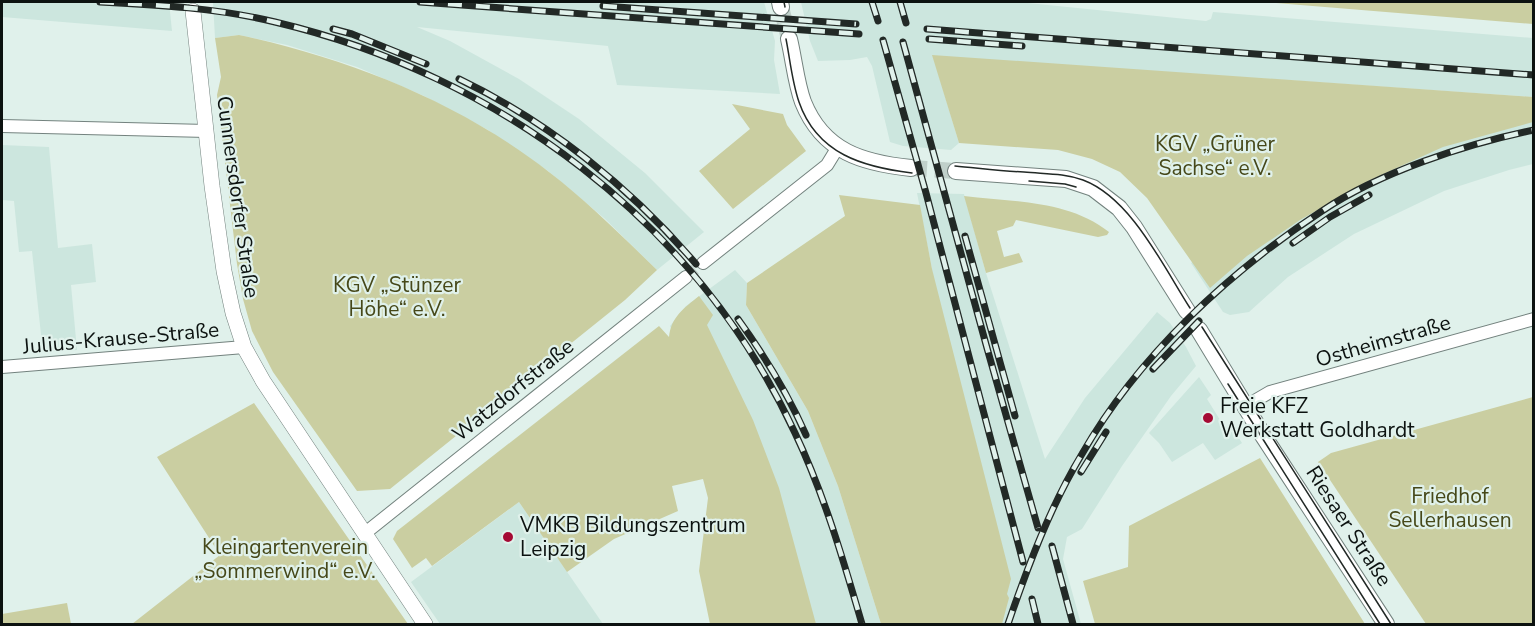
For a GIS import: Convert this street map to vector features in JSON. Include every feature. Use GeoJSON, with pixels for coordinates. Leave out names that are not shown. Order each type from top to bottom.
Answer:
{"type":"FeatureCollection","features":[{"type":"Feature","properties":{"kind":"main road"},"geometry":{"type":"LineString","coordinates":[[789,39],[803,102],[820,129],[838,147],[868,162],[911,168]]}},
{"type":"Feature","properties":{"kind":"main road"},"geometry":{"type":"LineString","coordinates":[[956,171],[1066,179],[1093,188],[1119,208],[1134,227],[1187,311]]}},
{"type":"Feature","properties":{"kind":"main road","name":"Riesaer Straße"},"geometry":{"type":"LineString","coordinates":[[1199,330],[1386,624]]}},
{"type":"Feature","properties":{"kind":"street","name":"Cunnersdorfer Straße"},"geometry":{"type":"LineString","coordinates":[[193,11],[224,271],[233,313],[244,347],[263,381],[425,624]]}},
{"type":"Feature","properties":{"kind":"street"},"geometry":{"type":"LineString","coordinates":[[2,126],[207,131]]}},
{"type":"Feature","properties":{"kind":"street"},"geometry":{"type":"LineString","coordinates":[[703,263],[827,165],[838,147]]}},
{"type":"Feature","properties":{"kind":"street","name":"Watzdorfstraße"},"geometry":{"type":"LineString","coordinates":[[364,534],[686,277]]}},
{"type":"Feature","properties":{"kind":"street","name":"Ostheimstraße"},"geometry":{"type":"LineString","coordinates":[[1246,406],[1270,392],[1533,319]]}},
{"type":"Feature","properties":{"kind":"street","name":"Julius-Krause-Straße"},"geometry":{"type":"LineString","coordinates":[[2,367],[244,347]]}},
{"type":"Feature","properties":{"kind":"shaded area"},"geometry":{"type":"Polygon","coordinates":[[[2,2],[169,2],[172,31],[2,17],[2,2]]]}},
{"type":"Feature","properties":{"kind":"shaded area"},"geometry":{"type":"Polygon","coordinates":[[[213,2],[764,2],[775,41],[774,60],[780,94],[617,85],[608,46],[417,27],[450,41],[519,79],[579,119],[645,173],[704,232],[657,270],[604,218],[548,171],[488,130],[424,96],[357,67],[287,45],[239,35],[215,38],[213,2]]]}},
{"type":"Feature","properties":{"kind":"shaded area"},"geometry":{"type":"Polygon","coordinates":[[[801,2],[1018,2],[1206,21],[1211,19],[1213,12],[1533,38],[1533,97],[933,56],[959,143],[951,150],[903,146],[890,142],[872,66],[867,57],[818,61],[810,41],[801,2]]]}},
{"type":"Feature","properties":{"kind":"shaded area"},"geometry":{"type":"Polygon","coordinates":[[[1533,105],[1533,164],[1444,191],[1354,234],[1288,277],[1249,312],[1230,315],[1223,312],[1191,263],[1234,238],[1533,105]]]}},
{"type":"Feature","properties":{"kind":"shaded area"},"geometry":{"type":"Polygon","coordinates":[[[2,145],[49,147],[58,248],[92,244],[96,282],[71,285],[77,350],[43,353],[32,251],[19,252],[14,201],[2,200],[2,145]]]}},
{"type":"Feature","properties":{"kind":"shaded area"},"geometry":{"type":"Polygon","coordinates":[[[917,193],[964,194],[986,273],[1045,459],[1085,398],[1157,312],[1170,323],[1196,366],[1171,396],[1122,466],[1082,529],[1067,537],[1063,559],[1081,624],[941,624],[932,269],[917,193]]]}},
{"type":"Feature","properties":{"kind":"shaded area"},"geometry":{"type":"Polygon","coordinates":[[[735,270],[747,283],[746,305],[808,411],[838,486],[881,624],[785,624],[670,326],[686,306],[735,270]]]}},
{"type":"Feature","properties":{"kind":"shaded area"},"geometry":{"type":"Polygon","coordinates":[[[1199,377],[1211,395],[1207,399],[1225,428],[1231,426],[1242,443],[1215,460],[1203,443],[1172,462],[1149,433],[1199,377]]]}},
{"type":"Feature","properties":{"kind":"shaded area","name":"VMKB Bildungszentrum Leipzig"},"geometry":{"type":"Polygon","coordinates":[[[519,502],[603,624],[440,624],[411,582],[519,502]]]}},
{"type":"Feature","properties":{"kind":"green space"},"geometry":{"type":"Polygon","coordinates":[[[1264,2],[1533,2],[1533,24],[1264,2]]]}},
{"type":"Feature","properties":{"kind":"green space","name":"KGV „Stünzer Höhe“ e.V."},"geometry":{"type":"Polygon","coordinates":[[[239,35],[362,70],[441,104],[478,124],[563,183],[657,270],[625,300],[390,489],[357,491],[273,372],[252,331],[243,299],[217,95],[221,77],[215,38],[239,35]]]}},
{"type":"Feature","properties":{"kind":"green space","name":"KGV „Grüner Sachse“ e.V."},"geometry":{"type":"Polygon","coordinates":[[[932,55],[1533,97],[1533,122],[1443,147],[1370,180],[1300,220],[1247,256],[1210,288],[1147,198],[1120,172],[1092,159],[1058,150],[959,143],[932,55]]]}},
{"type":"Feature","properties":{"kind":"green space"},"geometry":{"type":"Polygon","coordinates":[[[732,104],[783,114],[787,125],[806,151],[733,209],[699,171],[750,129],[732,104]]]}},
{"type":"Feature","properties":{"kind":"green space"},"geometry":{"type":"Polygon","coordinates":[[[839,195],[920,205],[932,269],[1011,579],[1002,624],[881,624],[838,486],[808,411],[746,305],[747,283],[845,216],[839,195]]]}},
{"type":"Feature","properties":{"kind":"green space"},"geometry":{"type":"Polygon","coordinates":[[[964,196],[1058,208],[1093,222],[1109,232],[1107,235],[1098,237],[1016,220],[1013,226],[997,231],[1004,257],[1019,253],[1023,262],[986,273],[964,196]]]}},
{"type":"Feature","properties":{"kind":"green space"},"geometry":{"type":"Polygon","coordinates":[[[699,296],[713,315],[707,325],[753,420],[779,488],[816,624],[710,624],[699,571],[708,498],[703,479],[672,486],[678,511],[614,539],[567,572],[519,502],[432,566],[426,558],[412,568],[393,539],[397,531],[659,326],[669,337],[675,318],[699,296]]]}},
{"type":"Feature","properties":{"kind":"green space","name":"Friedhof Sellerhausen"},"geometry":{"type":"Polygon","coordinates":[[[1533,397],[1533,624],[1426,624],[1318,462],[1331,453],[1533,397]]]}},
{"type":"Feature","properties":{"kind":"green space","name":"Kleingartenverein „Sommerwind“ e.V."},"geometry":{"type":"Polygon","coordinates":[[[254,403],[408,624],[132,624],[220,555],[157,457],[254,403]]]}},
{"type":"Feature","properties":{"kind":"green space"},"geometry":{"type":"Polygon","coordinates":[[[1260,458],[1365,624],[1095,624],[1083,581],[1128,567],[1129,526],[1260,458]]]}},
{"type":"Feature","properties":{"kind":"green space"},"geometry":{"type":"Polygon","coordinates":[[[67,603],[71,624],[2,624],[2,614],[67,603]]]}},
{"type":"Feature","properties":{"kind":"tunnel"},"geometry":{"type":"LineString","coordinates":[[781,7],[789,39]]}},
{"type":"Feature","properties":{"kind":"tunnel"},"geometry":{"type":"LineString","coordinates":[[911,168],[956,171]]}},
{"type":"Feature","properties":{"kind":"tunnel"},"geometry":{"type":"LineString","coordinates":[[686,277],[703,263]]}},
{"type":"Feature","properties":{"kind":"tram line"},"geometry":{"type":"LineString","coordinates":[[784,2],[785,7]]}},
{"type":"Feature","properties":{"kind":"tram line"},"geometry":{"type":"LineString","coordinates":[[786,39],[799,102],[807,120],[817,134],[830,146],[859,162],[912,173]]}},
{"type":"Feature","properties":{"kind":"tram line"},"geometry":{"type":"LineString","coordinates":[[955,166],[1061,175],[1083,180],[1100,189],[1131,217],[1190,308]]}},
{"type":"Feature","properties":{"kind":"tram line"},"geometry":{"type":"LineString","coordinates":[[1029,181],[1076,187]]}},
{"type":"Feature","properties":{"kind":"tram line"},"geometry":{"type":"LineString","coordinates":[[1202,327],[1391,624]]}},
{"type":"Feature","properties":{"kind":"tram line"},"geometry":{"type":"LineString","coordinates":[[1228,384],[1380,624]]}},
{"type":"Feature","properties":{"kind":"railway"},"geometry":{"type":"LineString","coordinates":[[100,2],[232,13],[275,22],[358,46],[437,79],[512,120],[582,168],[646,224],[704,287],[754,357],[795,433],[815,479],[862,624]]}},
{"type":"Feature","properties":{"kind":"railway"},"geometry":{"type":"LineString","coordinates":[[420,2],[859,34]]}},
{"type":"Feature","properties":{"kind":"railway"},"geometry":{"type":"LineString","coordinates":[[872,2],[878,21]]}},
{"type":"Feature","properties":{"kind":"railway"},"geometry":{"type":"LineString","coordinates":[[900,2],[906,23]]}},
{"type":"Feature","properties":{"kind":"railway"},"geometry":{"type":"LineString","coordinates":[[603,6],[856,24]]}},
{"type":"Feature","properties":{"kind":"railway"},"geometry":{"type":"LineString","coordinates":[[333,29],[352,34],[426,64]]}},
{"type":"Feature","properties":{"kind":"railway"},"geometry":{"type":"LineString","coordinates":[[927,29],[1534,75]]}},
{"type":"Feature","properties":{"kind":"railway"},"geometry":{"type":"LineString","coordinates":[[929,39],[1022,46]]}},
{"type":"Feature","properties":{"kind":"railway"},"geometry":{"type":"LineString","coordinates":[[883,40],[926,193],[1023,562]]}},
{"type":"Feature","properties":{"kind":"railway"},"geometry":{"type":"LineString","coordinates":[[903,42],[1038,528]]}},
{"type":"Feature","properties":{"kind":"railway"},"geometry":{"type":"LineString","coordinates":[[459,79],[525,115],[587,159],[644,209],[696,264]]}},
{"type":"Feature","properties":{"kind":"railway"},"geometry":{"type":"LineString","coordinates":[[1008,624],[1040,537],[1070,474],[1130,383],[1188,319],[1253,261],[1287,235],[1345,197],[1397,172],[1452,151],[1534,130]]}},
{"type":"Feature","properties":{"kind":"railway"},"geometry":{"type":"LineString","coordinates":[[1293,243],[1330,217],[1369,195]]}},
{"type":"Feature","properties":{"kind":"railway"},"geometry":{"type":"LineString","coordinates":[[965,236],[1015,416]]}},
{"type":"Feature","properties":{"kind":"railway"},"geometry":{"type":"LineString","coordinates":[[738,319],[775,375],[806,435]]}},
{"type":"Feature","properties":{"kind":"railway"},"geometry":{"type":"LineString","coordinates":[[1153,369],[1199,321]]}},
{"type":"Feature","properties":{"kind":"railway"},"geometry":{"type":"LineString","coordinates":[[1081,472],[1106,432]]}},
{"type":"Feature","properties":{"kind":"railway"},"geometry":{"type":"LineString","coordinates":[[1052,546],[1073,624]]}},
{"type":"Feature","properties":{"kind":"railway"},"geometry":{"type":"LineString","coordinates":[[1032,599],[1038,624]]}},
{"type":"Feature","properties":{"kind":"place","name":"Freie KFZ Werkstatt Goldhardt"},"geometry":{"type":"Point","coordinates":[1208,418]}},
{"type":"Feature","properties":{"kind":"place","name":"VMKB Bildungszentrum Leipzig"},"geometry":{"type":"Point","coordinates":[508,537]}}]}
